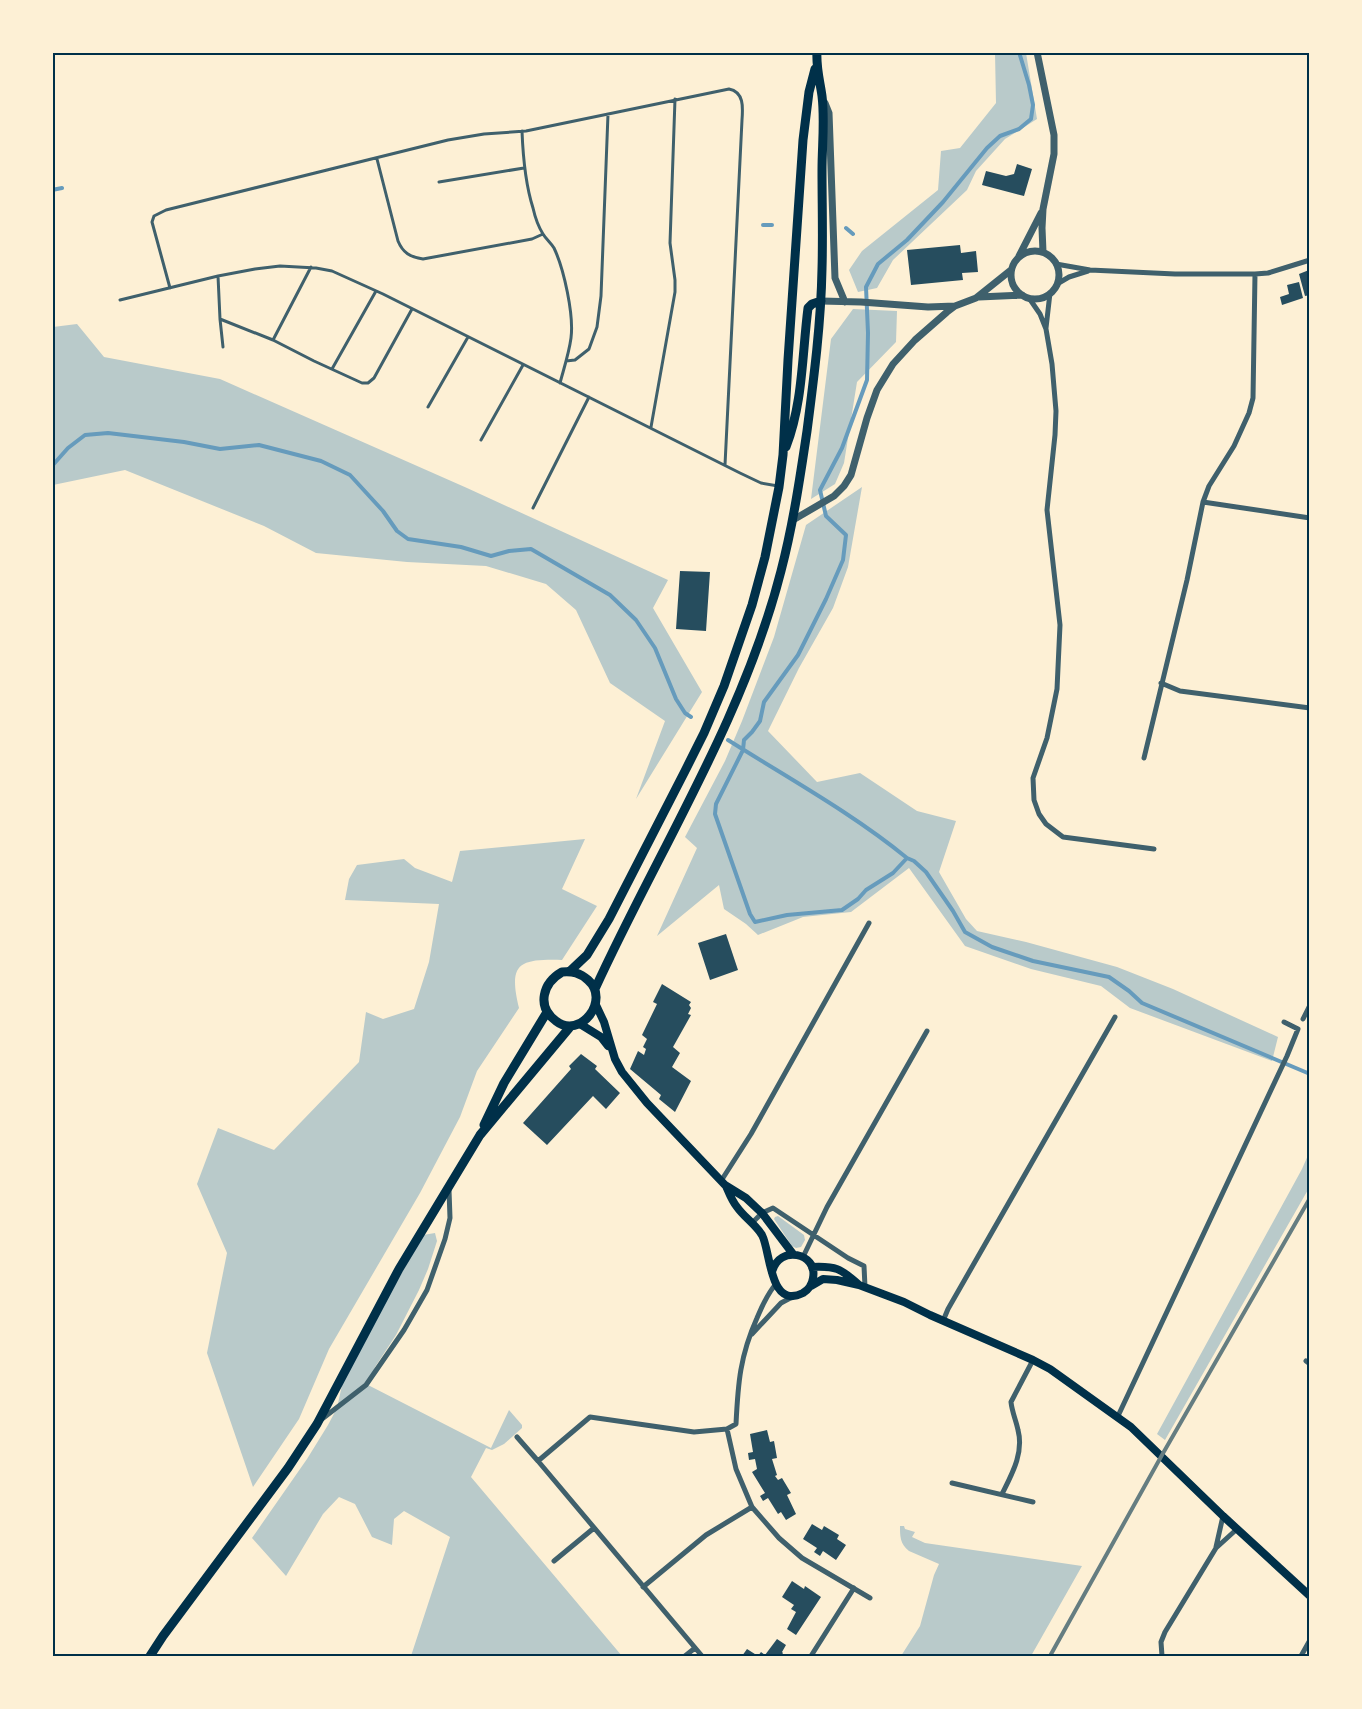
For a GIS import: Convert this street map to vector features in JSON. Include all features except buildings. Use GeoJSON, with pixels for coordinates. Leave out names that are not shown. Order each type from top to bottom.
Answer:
{"type":"FeatureCollection","features":[{"type":"Feature","properties":{"kind":"main road"},"geometry":{"type":"LineString","coordinates":[[569,972],[587,955],[609,919],[704,733],[732,666],[765,557],[783,455],[803,140],[817,52]]}},
{"type":"Feature","properties":{"kind":"main road"},"geometry":{"type":"LineString","coordinates":[[595,989],[731,712],[752,662],[781,573],[793,520],[813,386],[820,301],[822,97],[816,67]]}},
{"type":"Feature","properties":{"kind":"main road"},"geometry":{"type":"LineString","coordinates":[[783,455],[791,435],[799,401],[808,308],[812,303],[820,301]]}},
{"type":"Feature","properties":{"kind":"main road"},"geometry":{"type":"LineString","coordinates":[[611,1050],[604,1022],[596,1005],[593,985],[586,977],[577,973],[559,974],[547,985],[544,999],[547,1012],[557,1023],[575,1025],[601,1037],[611,1050],[622,1072],[647,1103],[723,1183],[737,1207],[762,1234],[775,1285],[783,1293],[795,1296],[807,1291],[814,1274],[812,1267],[803,1257],[793,1254],[762,1213],[746,1198],[723,1183]]}},
{"type":"Feature","properties":{"kind":"main road"},"geometry":{"type":"LineString","coordinates":[[480,1135],[575,1025],[590,1016],[596,1005]]}},
{"type":"Feature","properties":{"kind":"main road"},"geometry":{"type":"LineString","coordinates":[[150,1656],[288,1468],[316,1424],[399,1269],[480,1135],[504,1083],[547,1012]]}},
{"type":"Feature","properties":{"kind":"main road"},"geometry":{"type":"LineString","coordinates":[[772,1272],[774,1266],[782,1258],[793,1254]]}},
{"type":"Feature","properties":{"kind":"main road"},"geometry":{"type":"LineString","coordinates":[[812,1267],[832,1266],[845,1272],[862,1286]]}},
{"type":"Feature","properties":{"kind":"main road"},"geometry":{"type":"LineString","coordinates":[[811,1286],[823,1280],[837,1280],[862,1286],[904,1302],[1050,1369],[1118,1416],[1143,1437],[1223,1516],[1310,1596]]}},
{"type":"Feature","properties":{"kind":"street"},"geometry":{"type":"LineString","coordinates":[[1037,52],[1054,135],[1054,159],[1043,209],[1043,252]]}},
{"type":"Feature","properties":{"kind":"street"},"geometry":{"type":"LineString","coordinates":[[822,97],[829,113],[835,278],[845,302]]}},
{"type":"Feature","properties":{"kind":"street"},"geometry":{"type":"LineString","coordinates":[[793,520],[818,507],[844,486],[851,475],[873,399],[893,364],[915,340],[955,306],[976,297],[1011,270],[1043,209]]}},
{"type":"Feature","properties":{"kind":"street"},"geometry":{"type":"LineString","coordinates":[[1018,258],[1030,251],[1043,252],[1056,264],[1059,273],[1057,284]]}},
{"type":"Feature","properties":{"kind":"street"},"geometry":{"type":"LineString","coordinates":[[1056,264],[1090,270],[1175,274],[1255,274],[1310,260]]}},
{"type":"Feature","properties":{"kind":"street"},"geometry":{"type":"LineString","coordinates":[[1011,270],[1014,285],[1040,314],[1046,329],[1056,411],[1047,510],[1060,625],[1057,688],[1047,738],[1033,778],[1034,800],[1046,824],[1063,837],[1154,849]]}},
{"type":"Feature","properties":{"kind":"street"},"geometry":{"type":"LineString","coordinates":[[976,297],[1040,298],[1050,293],[1057,284],[1069,277],[1090,270]]}},
{"type":"Feature","properties":{"kind":"street"},"geometry":{"type":"LineString","coordinates":[[1144,758],[1187,580],[1203,502],[1209,486],[1234,446],[1249,413],[1253,398],[1255,274]]}},
{"type":"Feature","properties":{"kind":"street"},"geometry":{"type":"LineString","coordinates":[[1046,329],[1050,293]]}},
{"type":"Feature","properties":{"kind":"street"},"geometry":{"type":"LineString","coordinates":[[820,301],[928,307],[955,306]]}},
{"type":"Feature","properties":{"kind":"street"},"geometry":{"type":"LineString","coordinates":[[1203,502],[1310,518]]}},
{"type":"Feature","properties":{"kind":"street"},"geometry":{"type":"LineString","coordinates":[[1161,683],[1180,691],[1310,708]]}},
{"type":"Feature","properties":{"kind":"street"},"geometry":{"type":"LineString","coordinates":[[723,1183],[869,923]]}},
{"type":"Feature","properties":{"kind":"street"},"geometry":{"type":"LineString","coordinates":[[1303,1019],[1310,1005]]}},
{"type":"Feature","properties":{"kind":"street"},"geometry":{"type":"LineString","coordinates":[[944,1321],[948,1309],[1115,1017]]}},
{"type":"Feature","properties":{"kind":"street"},"geometry":{"type":"LineString","coordinates":[[1118,1416],[1299,1029],[1284,1022]]}},
{"type":"Feature","properties":{"kind":"street"},"geometry":{"type":"LineString","coordinates":[[803,1257],[826,1207],[927,1031]]}},
{"type":"Feature","properties":{"kind":"street"},"geometry":{"type":"LineString","coordinates":[[316,1424],[366,1385],[404,1330],[426,1290],[445,1239],[450,1218],[448,1188]]}},
{"type":"Feature","properties":{"kind":"street"},"geometry":{"type":"LineString","coordinates":[[752,1223],[762,1213],[773,1208],[848,1258],[864,1266],[862,1286]]}},
{"type":"Feature","properties":{"kind":"street"},"geometry":{"type":"LineString","coordinates":[[538,1461],[590,1417],[694,1432],[727,1430],[736,1424],[738,1384],[744,1353],[767,1295],[775,1285]]}},
{"type":"Feature","properties":{"kind":"street"},"geometry":{"type":"LineString","coordinates":[[748,1339],[775,1308],[795,1296]]}},
{"type":"Feature","properties":{"kind":"street"},"geometry":{"type":"LineString","coordinates":[[1002,1494],[1014,1470],[1020,1449],[1020,1438],[1011,1402],[1033,1360]]}},
{"type":"Feature","properties":{"kind":"street"},"geometry":{"type":"LineString","coordinates":[[727,1430],[736,1469],[752,1507],[779,1538],[802,1558],[870,1598]]}},
{"type":"Feature","properties":{"kind":"street"},"geometry":{"type":"LineString","coordinates":[[518,1437],[702,1656]]}},
{"type":"Feature","properties":{"kind":"street"},"geometry":{"type":"LineString","coordinates":[[952,1482],[1033,1502]]}},
{"type":"Feature","properties":{"kind":"street"},"geometry":{"type":"LineString","coordinates":[[643,1587],[706,1535],[752,1507]]}},
{"type":"Feature","properties":{"kind":"street"},"geometry":{"type":"LineString","coordinates":[[1216,1548],[1223,1516]]}},
{"type":"Feature","properties":{"kind":"street"},"geometry":{"type":"LineString","coordinates":[[554,1561],[594,1528]]}},
{"type":"Feature","properties":{"kind":"street"},"geometry":{"type":"LineString","coordinates":[[1162,1656],[1161,1642],[1165,1632],[1216,1548],[1237,1529]]}},
{"type":"Feature","properties":{"kind":"street"},"geometry":{"type":"LineString","coordinates":[[811,1656],[854,1588]]}},
{"type":"Feature","properties":{"kind":"street"},"geometry":{"type":"LineString","coordinates":[[1300,1656],[1310,1640]]}},
{"type":"Feature","properties":{"kind":"street"},"geometry":{"type":"LineString","coordinates":[[684,1656],[695,1648]]}},
{"type":"Feature","properties":{"kind":"lane"},"geometry":{"type":"LineString","coordinates":[[170,288],[152,222],[154,216],[166,210],[448,140],[522,131],[675,99],[729,89],[736,90],[740,95],[742,106],[725,465]]}},
{"type":"Feature","properties":{"kind":"lane"},"geometry":{"type":"LineString","coordinates":[[651,427],[675,292],[670,243],[675,99]]}},
{"type":"Feature","properties":{"kind":"lane"},"geometry":{"type":"LineString","coordinates":[[566,362],[575,360],[589,349],[597,327],[601,296],[608,114]]}},
{"type":"Feature","properties":{"kind":"lane"},"geometry":{"type":"LineString","coordinates":[[522,131],[524,168],[533,210],[543,234],[553,247],[560,263],[568,301],[572,336],[560,383]]}},
{"type":"Feature","properties":{"kind":"lane"},"geometry":{"type":"LineString","coordinates":[[377,158],[398,241],[406,254],[414,258],[423,259],[532,239],[543,234]]}},
{"type":"Feature","properties":{"kind":"lane"},"geometry":{"type":"LineString","coordinates":[[439,182],[524,168]]}},
{"type":"Feature","properties":{"kind":"lane"},"geometry":{"type":"LineString","coordinates":[[120,300],[255,268],[311,267],[332,271],[761,483],[779,487]]}},
{"type":"Feature","properties":{"kind":"lane"},"geometry":{"type":"LineString","coordinates":[[273,340],[311,267]]}},
{"type":"Feature","properties":{"kind":"lane"},"geometry":{"type":"LineString","coordinates":[[218,276],[223,347]]}},
{"type":"Feature","properties":{"kind":"lane"},"geometry":{"type":"LineString","coordinates":[[332,369],[376,291]]}},
{"type":"Feature","properties":{"kind":"lane"},"geometry":{"type":"LineString","coordinates":[[220,319],[273,340],[362,383],[368,383],[374,378],[412,309]]}},
{"type":"Feature","properties":{"kind":"lane"},"geometry":{"type":"LineString","coordinates":[[428,407],[468,337]]}},
{"type":"Feature","properties":{"kind":"lane"},"geometry":{"type":"LineString","coordinates":[[481,440],[523,365]]}},
{"type":"Feature","properties":{"kind":"lane"},"geometry":{"type":"LineString","coordinates":[[533,508],[589,397]]}},
{"type":"Feature","properties":{"kind":"shaded area"},"geometry":{"type":"Polygon","coordinates":[[[995,53],[1026,53],[1037,119],[1005,139],[976,171],[967,190],[893,260],[877,288],[858,292],[849,270],[862,251],[938,190],[941,151],[960,148],[996,103],[995,53]]]}},
{"type":"Feature","properties":{"kind":"shaded area"},"geometry":{"type":"Polygon","coordinates":[[[853,309],[897,311],[896,342],[857,382],[844,463],[835,484],[811,499],[831,339],[853,309]]]}},
{"type":"Feature","properties":{"kind":"shaded area"},"geometry":{"type":"Polygon","coordinates":[[[77,324],[104,357],[220,379],[668,580],[653,608],[702,692],[636,799],[665,721],[610,683],[576,610],[546,584],[486,566],[407,562],[316,553],[264,526],[125,470],[53,485],[53,327],[77,324]]]}},
{"type":"Feature","properties":{"kind":"shaded area"},"geometry":{"type":"Polygon","coordinates":[[[862,487],[848,567],[833,608],[799,668],[768,731],[817,782],[860,773],[917,811],[956,821],[939,872],[966,919],[977,931],[1117,967],[1173,989],[1278,1037],[1272,1061],[1130,1008],[1101,986],[1031,969],[965,946],[909,868],[851,912],[803,917],[758,935],[724,909],[719,885],[657,936],[697,848],[685,837],[725,761],[774,637],[806,525],[862,487]]]}},
{"type":"Feature","properties":{"kind":"shaded area"},"geometry":{"type":"Polygon","coordinates":[[[585,839],[562,889],[597,906],[562,960],[527,963],[516,973],[519,1008],[477,1071],[460,1117],[420,1193],[329,1349],[299,1419],[253,1487],[207,1353],[227,1253],[197,1184],[218,1128],[274,1150],[359,1062],[366,1012],[383,1019],[414,1009],[429,962],[439,904],[345,900],[349,879],[357,865],[404,859],[415,868],[452,882],[460,851],[585,839]]]}},
{"type":"Feature","properties":{"kind":"shaded area"},"geometry":{"type":"Polygon","coordinates":[[[1309,1153],[1309,1188],[1165,1440],[1157,1434],[1309,1153]]]}},
{"type":"Feature","properties":{"kind":"shaded area"},"geometry":{"type":"Polygon","coordinates":[[[778,1216],[804,1235],[805,1240],[801,1247],[792,1246],[774,1219],[778,1216]]]}},
{"type":"Feature","properties":{"kind":"shaded area"},"geometry":{"type":"Polygon","coordinates":[[[435,1233],[437,1241],[419,1290],[396,1335],[375,1367],[368,1385],[491,1448],[509,1410],[522,1428],[504,1444],[492,1450],[486,1448],[471,1477],[622,1656],[411,1656],[450,1537],[404,1511],[394,1519],[392,1545],[372,1537],[355,1504],[339,1497],[323,1514],[286,1576],[252,1538],[328,1425],[337,1408],[344,1376],[423,1235],[435,1233]]]}},
{"type":"Feature","properties":{"kind":"shaded area"},"geometry":{"type":"Polygon","coordinates":[[[900,1526],[915,1532],[912,1537],[925,1543],[1082,1566],[1031,1656],[901,1656],[920,1626],[939,1564],[909,1551],[901,1540],[900,1526]]]}},
{"type":"Feature","properties":{"kind":"waterway"},"geometry":{"type":"LineString","coordinates":[[1019,52],[1033,105],[1031,119],[1019,129],[1000,136],[987,148],[943,202],[907,240],[878,264],[866,287],[867,380],[842,448],[820,490],[826,516],[846,535],[843,560],[798,655],[764,702],[760,721],[744,740],[743,750],[716,804],[715,814],[750,914],[755,922],[787,915],[842,910],[866,890],[893,873],[907,858],[926,872],[965,932],[992,947],[1033,961],[1109,977],[1142,1003],[1310,1074]]}},
{"type":"Feature","properties":{"kind":"waterway"},"geometry":{"type":"LineString","coordinates":[[52,190],[62,188]]}},
{"type":"Feature","properties":{"kind":"waterway"},"geometry":{"type":"LineString","coordinates":[[763,225],[772,225]]}},
{"type":"Feature","properties":{"kind":"waterway"},"geometry":{"type":"LineString","coordinates":[[846,228],[853,234]]}},
{"type":"Feature","properties":{"kind":"waterway"},"geometry":{"type":"LineString","coordinates":[[52,466],[68,448],[85,435],[108,433],[184,442],[220,449],[259,445],[321,461],[350,475],[383,511],[397,531],[408,539],[461,547],[491,556],[509,551],[531,549],[610,595],[636,620],[655,648],[676,699],[685,713],[691,717]]}},
{"type":"Feature","properties":{"kind":"waterway"},"geometry":{"type":"LineString","coordinates":[[728,740],[842,811],[907,858]]}},
{"type":"Feature","properties":{"kind":"railway"},"geometry":{"type":"LineString","coordinates":[[1050,1656],[1162,1455],[1310,1198]]}}]}
